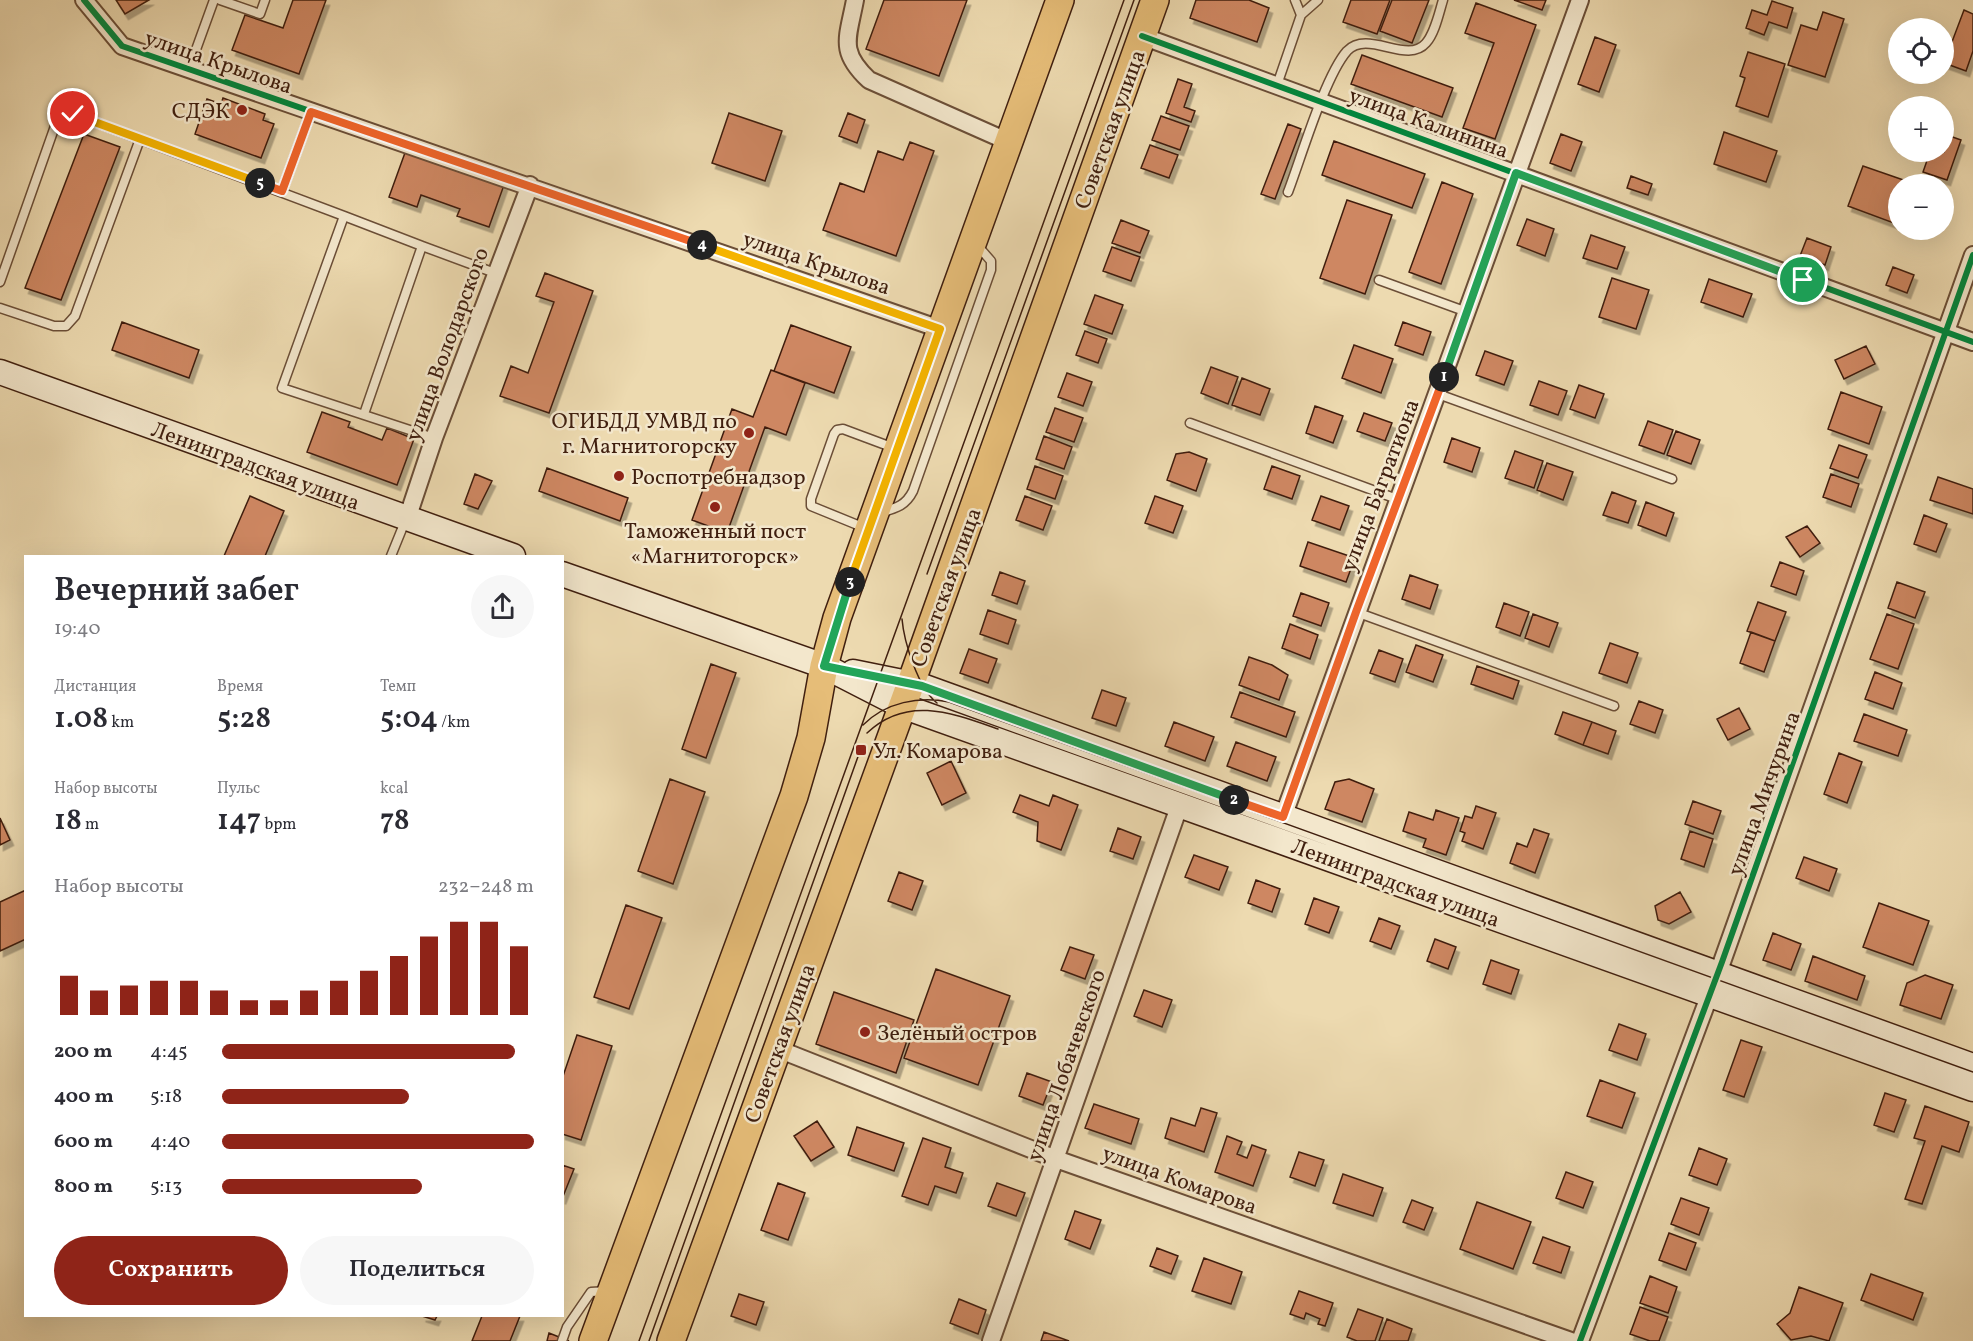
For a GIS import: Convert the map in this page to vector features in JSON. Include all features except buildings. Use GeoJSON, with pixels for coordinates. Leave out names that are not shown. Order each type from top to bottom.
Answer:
{"type":"FeatureCollection","features":[{"type":"Feature","properties":{"kind":"main road"},"geometry":{"type":"LineString","coordinates":[[593,1341],[794,796],[811,738],[824,666],[837,618],[1060,0]]}},
{"type":"Feature","properties":{"kind":"main road","name":"Советская улица"},"geometry":{"type":"LineString","coordinates":[[670,1341],[778,1049],[1155,0]]}},
{"type":"Feature","properties":{"kind":"main road","name":"Ленинградская улица"},"geometry":{"type":"LineString","coordinates":[[0,372],[510,555]]}},
{"type":"Feature","properties":{"kind":"main road","name":"Ленинградская улица"},"geometry":{"type":"LineString","coordinates":[[564,575],[906,695],[1283,817],[1973,1066]]}},
{"type":"Feature","properties":{"kind":"main road","name":"Ленинградская улица"},"geometry":{"type":"LineString","coordinates":[[906,695],[1180,804],[1973,1089]]}},
{"type":"Feature","properties":{"kind":"street","name":"улица Крылова"},"geometry":{"type":"LineString","coordinates":[[84,0],[122,46],[530,185],[940,329]]}},
{"type":"Feature","properties":{"kind":"street"},"geometry":{"type":"LineString","coordinates":[[855,0],[846,45],[852,64],[869,80],[1009,142]]}},
{"type":"Feature","properties":{"kind":"street","name":"улица Багратиона"},"geometry":{"type":"LineString","coordinates":[[1283,817],[1397,498],[1438,394],[1580,0]]}},
{"type":"Feature","properties":{"kind":"street","name":"улица Калинина"},"geometry":{"type":"LineString","coordinates":[[1142,36],[1973,342]]}},
{"type":"Feature","properties":{"kind":"street","name":"улица Володарского"},"geometry":{"type":"LineString","coordinates":[[407,519],[434,438],[530,185]]}},
{"type":"Feature","properties":{"kind":"street","name":"улица Мичурина"},"geometry":{"type":"LineString","coordinates":[[1580,1341],[1718,973],[1973,255]]}},
{"type":"Feature","properties":{"kind":"street","name":"улица Лобачевского"},"geometry":{"type":"LineString","coordinates":[[991,1341],[1180,804]]}},
{"type":"Feature","properties":{"kind":"street","name":"улица Комарова"},"geometry":{"type":"LineString","coordinates":[[778,1049],[1056,1159],[1571,1341]]}},
{"type":"Feature","properties":{"kind":"lane"},"geometry":{"type":"LineString","coordinates":[[189,69],[214,0]]}},
{"type":"Feature","properties":{"kind":"lane"},"geometry":{"type":"LineString","coordinates":[[220,0],[260,14],[265,0]]}},
{"type":"Feature","properties":{"kind":"lane"},"geometry":{"type":"LineString","coordinates":[[1295,0],[1301,15]]}},
{"type":"Feature","properties":{"kind":"lane"},"geometry":{"type":"LineString","coordinates":[[1277,85],[1301,15],[1318,0]]}},
{"type":"Feature","properties":{"kind":"lane"},"geometry":{"type":"LineString","coordinates":[[1288,192],[1322,102],[1348,50],[1358,45],[1369,44],[1408,50],[1419,48],[1427,42],[1443,0]]}},
{"type":"Feature","properties":{"kind":"lane"},"geometry":{"type":"LineString","coordinates":[[282,191],[311,112]]}},
{"type":"Feature","properties":{"kind":"lane"},"geometry":{"type":"LineString","coordinates":[[0,282],[55,126],[63,116],[73,114],[495,273]]}},
{"type":"Feature","properties":{"kind":"lane"},"geometry":{"type":"LineString","coordinates":[[0,308],[54,326],[66,326],[75,316],[140,139]]}},
{"type":"Feature","properties":{"kind":"lane"},"geometry":{"type":"LineString","coordinates":[[344,216],[282,388],[434,438]]}},
{"type":"Feature","properties":{"kind":"lane"},"geometry":{"type":"LineString","coordinates":[[897,449],[843,429],[837,430],[811,499],[811,506],[872,521],[908,501],[991,270],[991,261],[973,240]]}},
{"type":"Feature","properties":{"kind":"lane"},"geometry":{"type":"LineString","coordinates":[[364,414],[422,246]]}},
{"type":"Feature","properties":{"kind":"lane"},"geometry":{"type":"LineString","coordinates":[[1379,280],[1467,312]]}},
{"type":"Feature","properties":{"kind":"lane"},"geometry":{"type":"LineString","coordinates":[[1438,394],[1672,480]]}},
{"type":"Feature","properties":{"kind":"lane"},"geometry":{"type":"LineString","coordinates":[[1190,423],[1397,498]]}},
{"type":"Feature","properties":{"kind":"lane"},"geometry":{"type":"LineString","coordinates":[[391,555],[407,519]]}},
{"type":"Feature","properties":{"kind":"lane"},"geometry":{"type":"LineString","coordinates":[[1356,612],[1614,706]]}},
{"type":"Feature","properties":{"kind":"lane"},"geometry":{"type":"LineString","coordinates":[[562,1341],[567,1327],[591,1292],[611,1291]]}},
{"type":"Feature","properties":{"kind":"tram line"},"geometry":{"type":"LineString","coordinates":[[639,1341],[1124,0]]}},
{"type":"Feature","properties":{"kind":"tram line"},"geometry":{"type":"LineString","coordinates":[[927,574],[1134,0]]}},
{"type":"Feature","properties":{"kind":"tram line"},"geometry":{"type":"LineString","coordinates":[[902,619],[913,664],[924,687],[937,703]]}},
{"type":"Feature","properties":{"kind":"tram line"},"geometry":{"type":"LineString","coordinates":[[863,725],[882,711],[903,703],[926,700],[949,702],[1973,1072]]}},
{"type":"Feature","properties":{"kind":"tram line"},"geometry":{"type":"LineString","coordinates":[[867,733],[882,721],[898,714],[914,711],[947,713],[998,729]]}},
{"type":"Feature","properties":{"kind":"tram line"},"geometry":{"type":"LineString","coordinates":[[649,1341],[860,751]]}},
{"type":"Feature","properties":{"kind":"cycle path"},"geometry":{"type":"LineString","coordinates":[[84,0],[122,46],[940,329]]}},
{"type":"Feature","properties":{"kind":"cycle path"},"geometry":{"type":"LineString","coordinates":[[1142,36],[1973,342]]}},
{"type":"Feature","properties":{"kind":"cycle path"},"geometry":{"type":"LineString","coordinates":[[1580,1341],[1722,962],[1973,255]]}},
{"type":"Feature","properties":{"kind":"place","name":"СДЭК"},"geometry":{"type":"Point","coordinates":[242,110]}},
{"type":"Feature","properties":{"kind":"place","name":"ОГИБДД УМВД по г. Магнитогорску"},"geometry":{"type":"Point","coordinates":[749,433]}},
{"type":"Feature","properties":{"kind":"place","name":"Роспотребнадзор"},"geometry":{"type":"Point","coordinates":[619,476]}},
{"type":"Feature","properties":{"kind":"place","name":"Таможенный пост «Магнитогорск»"},"geometry":{"type":"Point","coordinates":[715,507]}},
{"type":"Feature","properties":{"kind":"place","name":"Ул. Комарова"},"geometry":{"type":"Point","coordinates":[861,750]}},
{"type":"Feature","properties":{"kind":"place","name":"Зелёный остров"},"geometry":{"type":"Point","coordinates":[865,1032]}},
{"type":"Feature","properties":{"kind":"route"},"geometry":{"type":"LineString","coordinates":[[73,114],[282,191],[311,112],[530,185],[940,329],[837,618],[824,666],[922,686],[1283,817],[1397,498],[1438,394],[1516,173],[1803,280]]}}]}
